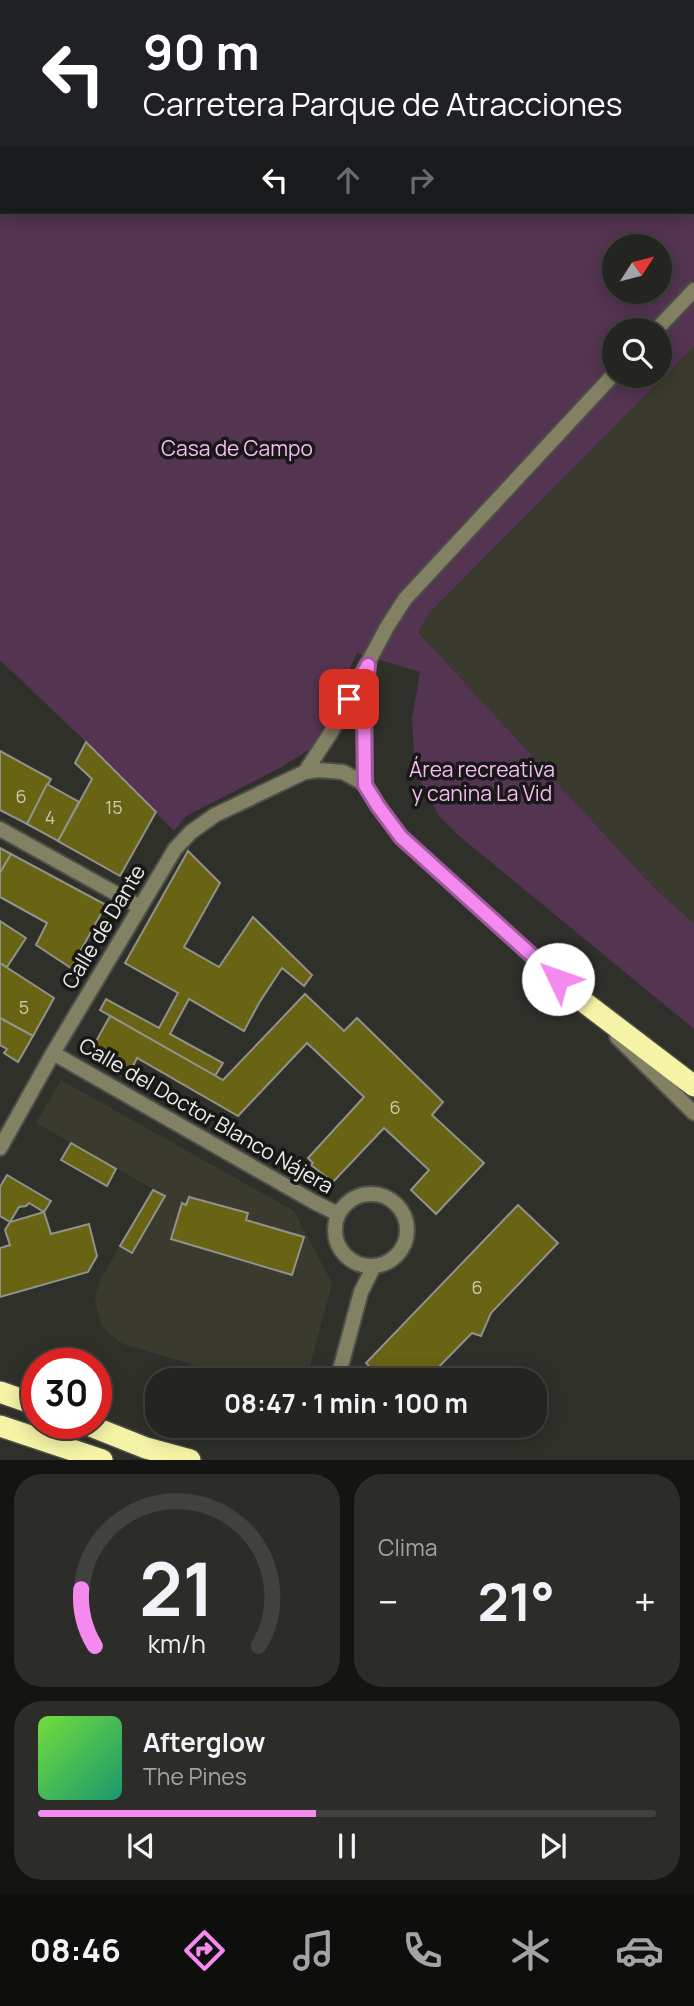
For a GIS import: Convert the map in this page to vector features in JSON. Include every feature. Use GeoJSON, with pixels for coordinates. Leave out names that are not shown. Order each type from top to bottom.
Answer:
{"type":"FeatureCollection","features":[{"type":"Feature","properties":{"kind":"highway"},"geometry":{"type":"LineString","coordinates":[[580,999],[694,1086]]}},
{"type":"Feature","properties":{"kind":"highway"},"geometry":{"type":"LineString","coordinates":[[0,1392],[21,1399]]}},
{"type":"Feature","properties":{"kind":"highway"},"geometry":{"type":"LineString","coordinates":[[0,1426],[103,1460]]}},
{"type":"Feature","properties":{"kind":"highway"},"geometry":{"type":"LineString","coordinates":[[112,1435],[146,1448],[190,1460]]}},
{"type":"Feature","properties":{"kind":"street"},"geometry":{"type":"LineString","coordinates":[[667,318],[694,290]]}},
{"type":"Feature","properties":{"kind":"street"},"geometry":{"type":"LineString","coordinates":[[299,775],[330,734],[387,627],[405,599],[602,387]]}},
{"type":"Feature","properties":{"kind":"street"},"geometry":{"type":"LineString","coordinates":[[365,785],[364,702],[368,665]]}},
{"type":"Feature","properties":{"kind":"street"},"geometry":{"type":"LineString","coordinates":[[299,775],[318,770],[343,772],[365,785],[401,837],[580,999],[694,1113]]}},
{"type":"Feature","properties":{"kind":"street","name":"Calle de Dante"},"geometry":{"type":"LineString","coordinates":[[0,1148],[53,1053],[175,849],[191,832],[215,815],[299,775]]}},
{"type":"Feature","properties":{"kind":"street"},"geometry":{"type":"LineString","coordinates":[[0,829],[140,907]]}},
{"type":"Feature","properties":{"kind":"street","name":"Calle del Doctor Blanco Nájera"},"geometry":{"type":"LineString","coordinates":[[53,1053],[338,1214]]}},
{"type":"Feature","properties":{"kind":"street"},"geometry":{"type":"LineString","coordinates":[[0,1113],[15,1121]]}},
{"type":"Feature","properties":{"kind":"street","name":"Calle del Doctor Blanco Nájera"},"geometry":{"type":"LineString","coordinates":[[366,1193],[389,1198],[399,1205],[408,1227],[402,1250],[385,1264],[374,1266],[353,1262],[345,1255],[335,1236],[338,1214],[345,1204],[366,1193]]}},
{"type":"Feature","properties":{"kind":"street"},"geometry":{"type":"LineString","coordinates":[[341,1368],[361,1292],[374,1266]]}},
{"type":"Feature","properties":{"kind":"shaded area"},"geometry":{"type":"Polygon","coordinates":[[[694,347],[694,923],[655,889],[418,632],[429,613],[653,388],[672,388],[672,369],[694,347]]]}},
{"type":"Feature","properties":{"kind":"shaded area"},"geometry":{"type":"Polygon","coordinates":[[[61,1080],[294,1211],[332,1283],[309,1368],[204,1368],[123,1344],[108,1333],[101,1324],[95,1298],[99,1282],[153,1189],[36,1123],[61,1080]]]}},
{"type":"Feature","properties":{"kind":"green space","name":"Casa de Campo"},"geometry":{"type":"Polygon","coordinates":[[[0,214],[694,214],[694,347],[672,369],[672,318],[602,318],[602,388],[653,388],[429,613],[418,632],[655,889],[694,923],[694,1029],[458,835],[439,816],[415,772],[412,719],[420,672],[357,653],[313,747],[280,768],[186,816],[174,831],[0,660],[0,214]]]}},
{"type":"Feature","properties":{"kind":"building"},"geometry":{"type":"Polygon","coordinates":[[[86,742],[156,812],[120,876],[58,841],[92,779],[75,763],[86,742]]]}},
{"type":"Feature","properties":{"kind":"building"},"geometry":{"type":"Polygon","coordinates":[[[0,751],[51,779],[27,824],[0,810],[0,751]]]}},
{"type":"Feature","properties":{"kind":"building"},"geometry":{"type":"Polygon","coordinates":[[[47,784],[79,802],[58,841],[27,824],[47,784]]]}},
{"type":"Feature","properties":{"kind":"building"},"geometry":{"type":"Polygon","coordinates":[[[0,848],[11,854],[0,873],[0,848]]]}},
{"type":"Feature","properties":{"kind":"building"},"geometry":{"type":"Polygon","coordinates":[[[188,851],[220,883],[184,947],[219,967],[253,917],[312,975],[304,986],[282,968],[244,1031],[189,999],[170,1034],[223,1063],[215,1076],[100,1010],[106,999],[159,1028],[178,993],[125,963],[188,851]]]}},
{"type":"Feature","properties":{"kind":"building"},"geometry":{"type":"Polygon","coordinates":[[[11,854],[106,905],[71,968],[36,945],[47,923],[0,897],[0,873],[11,854]]]}},
{"type":"Feature","properties":{"kind":"building"},"geometry":{"type":"Polygon","coordinates":[[[0,921],[26,938],[7,967],[0,963],[0,921]]]}},
{"type":"Feature","properties":{"kind":"building"},"geometry":{"type":"Polygon","coordinates":[[[0,963],[54,998],[33,1036],[0,1018],[0,963]]]}},
{"type":"Feature","properties":{"kind":"building"},"geometry":{"type":"Polygon","coordinates":[[[305,994],[344,1031],[357,1018],[443,1102],[432,1115],[484,1163],[436,1214],[411,1190],[429,1170],[384,1128],[333,1182],[311,1165],[313,1163],[308,1158],[364,1097],[307,1043],[238,1116],[137,1058],[128,1076],[89,1054],[110,1016],[223,1080],[305,994]]]}},
{"type":"Feature","properties":{"kind":"building"},"geometry":{"type":"Polygon","coordinates":[[[0,1018],[33,1036],[18,1062],[4,1053],[7,1049],[0,1045],[0,1018]]]}},
{"type":"Feature","properties":{"kind":"building"},"geometry":{"type":"Polygon","coordinates":[[[71,1143],[116,1169],[107,1186],[61,1160],[71,1143]]]}},
{"type":"Feature","properties":{"kind":"building"},"geometry":{"type":"Polygon","coordinates":[[[7,1175],[51,1201],[44,1212],[29,1203],[19,1207],[10,1222],[0,1216],[0,1187],[7,1175]]]}},
{"type":"Feature","properties":{"kind":"building"},"geometry":{"type":"Polygon","coordinates":[[[153,1190],[165,1196],[132,1253],[120,1246],[153,1190]]]}},
{"type":"Feature","properties":{"kind":"building"},"geometry":{"type":"Polygon","coordinates":[[[189,1197],[248,1213],[246,1220],[304,1237],[292,1275],[171,1239],[182,1203],[186,1205],[189,1197]]]}},
{"type":"Feature","properties":{"kind":"building"},"geometry":{"type":"Polygon","coordinates":[[[518,1205],[558,1243],[491,1313],[481,1336],[472,1333],[438,1368],[371,1368],[366,1363],[518,1205]]]}},
{"type":"Feature","properties":{"kind":"building"},"geometry":{"type":"Polygon","coordinates":[[[44,1212],[51,1234],[89,1224],[97,1256],[88,1272],[0,1297],[0,1248],[10,1245],[5,1230],[10,1222],[44,1212]]]}},
{"type":"Feature","properties":{"kind":"route"},"geometry":{"type":"LineString","coordinates":[[349,699],[368,665],[364,702],[365,785],[388,820],[401,837],[432,866],[558,979]]}},
{"type":"Feature","properties":{"kind":"park label","name":"Área recreativa y canina La Vid"},"geometry":{"type":"Point","coordinates":[482,782]}}]}
